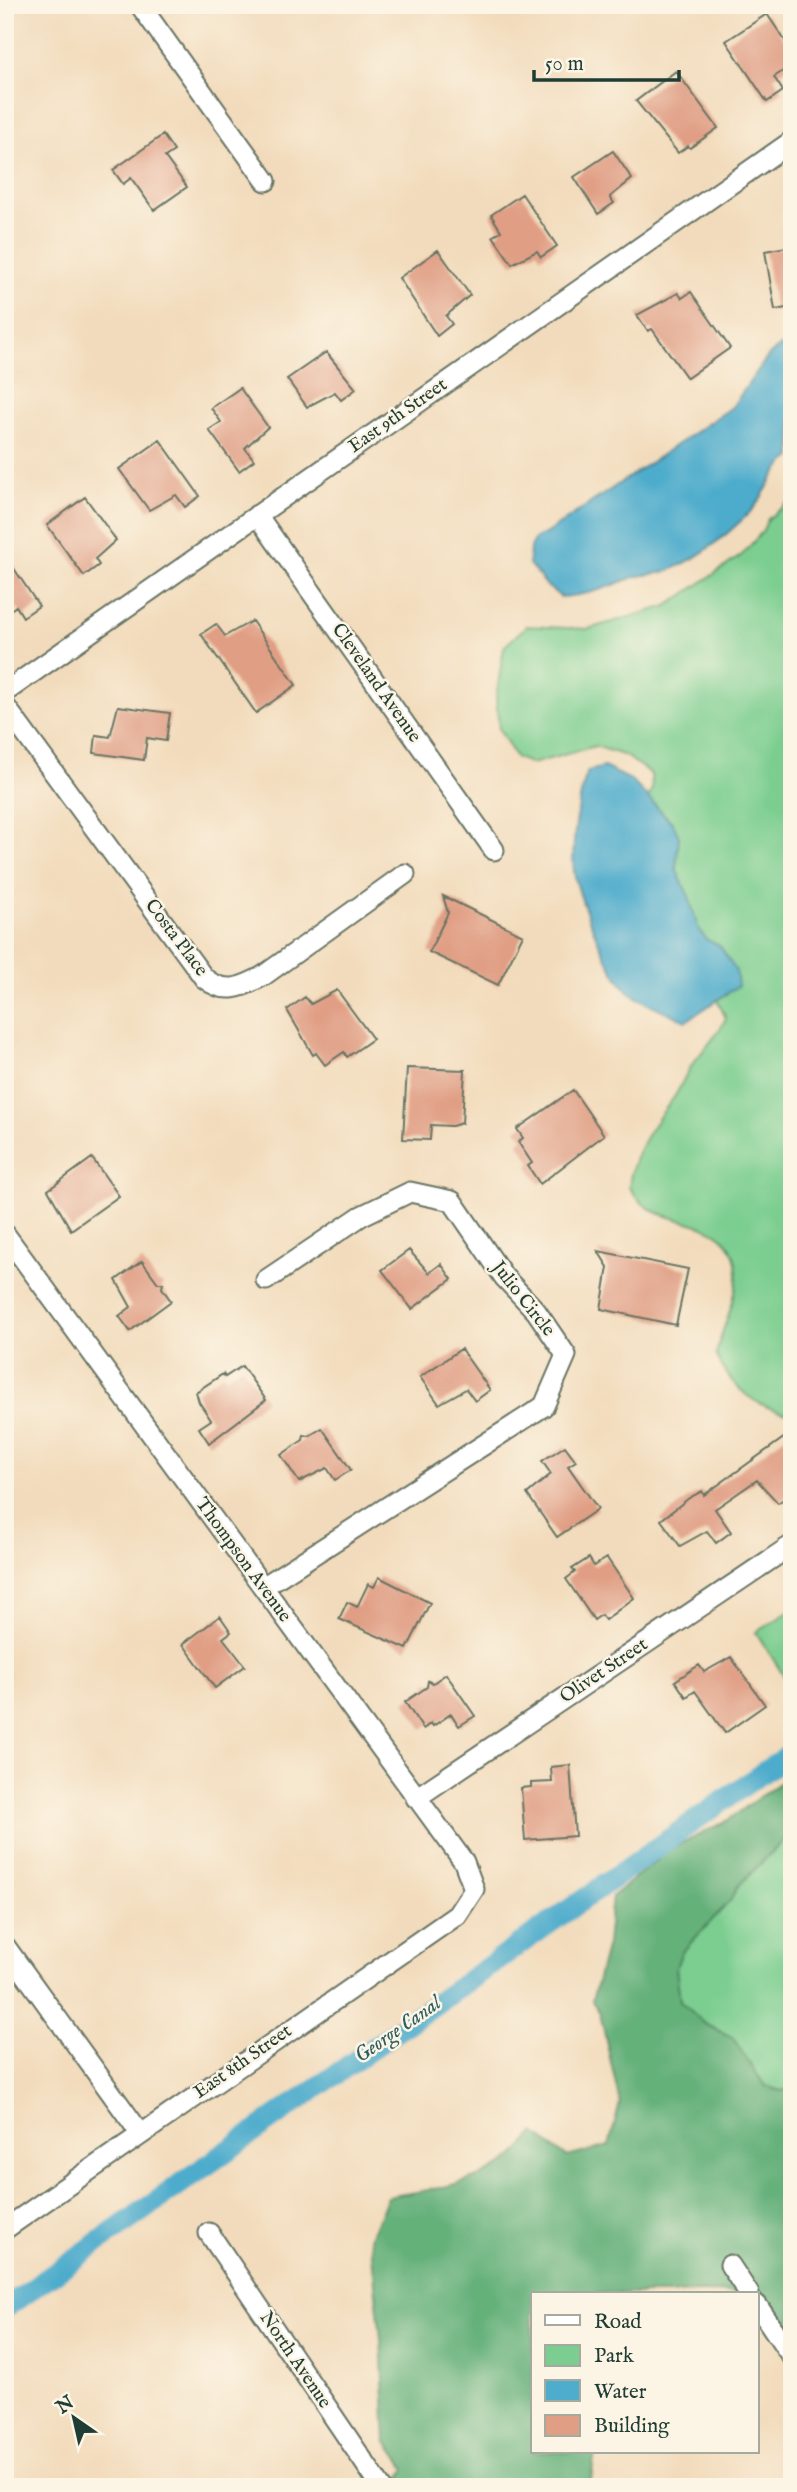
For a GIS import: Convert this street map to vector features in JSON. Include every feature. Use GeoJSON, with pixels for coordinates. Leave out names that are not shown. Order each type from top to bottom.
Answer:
{"type":"FeatureCollection","features":[{"type":"Feature","properties":{"kind":"street"},"geometry":{"type":"LineString","coordinates":[[140,5],[266,181]]}},
{"type":"Feature","properties":{"kind":"street","name":"East 9th Street"},"geometry":{"type":"LineString","coordinates":[[5,692],[792,141]]}},
{"type":"Feature","properties":{"kind":"street","name":"Cleveland Avenue"},"geometry":{"type":"LineString","coordinates":[[257,515],[494,850]]}},
{"type":"Feature","properties":{"kind":"street","name":"Costa Place"},"geometry":{"type":"LineString","coordinates":[[5,706],[204,978],[216,987],[241,988],[263,976],[405,874]]}},
{"type":"Feature","properties":{"kind":"street","name":"Julio Circle"},"geometry":{"type":"LineString","coordinates":[[263,1587],[544,1406],[565,1355],[536,1311],[504,1277],[452,1200],[410,1192],[361,1216],[266,1280]]}},
{"type":"Feature","properties":{"kind":"street","name":"Thompson Avenue"},"geometry":{"type":"LineString","coordinates":[[5,1234],[464,1863],[474,1889]]}},
{"type":"Feature","properties":{"kind":"street","name":"Olivet Street"},"geometry":{"type":"LineString","coordinates":[[416,1798],[792,1545]]}},
{"type":"Feature","properties":{"kind":"street","name":"East 8th Street"},"geometry":{"type":"LineString","coordinates":[[5,2229],[457,1915],[474,1889]]}},
{"type":"Feature","properties":{"kind":"street"},"geometry":{"type":"LineString","coordinates":[[5,1946],[140,2133]]}},
{"type":"Feature","properties":{"kind":"street","name":"North Avenue"},"geometry":{"type":"LineString","coordinates":[[209,2233],[381,2487]]}},
{"type":"Feature","properties":{"kind":"street"},"geometry":{"type":"LineString","coordinates":[[730,2265],[748,2292]]}},
{"type":"Feature","properties":{"kind":"street"},"geometry":{"type":"LineString","coordinates":[[758,2306],[792,2357]]}},
{"type":"Feature","properties":{"kind":"green space"},"geometry":{"type":"Polygon","coordinates":[[[792,500],[792,1414],[756,1402],[730,1378],[716,1355],[736,1287],[735,1259],[730,1246],[710,1230],[652,1210],[634,1195],[629,1187],[634,1163],[644,1140],[675,1096],[691,1066],[726,1018],[717,1000],[738,986],[698,928],[689,897],[676,869],[673,823],[648,798],[652,789],[651,774],[626,756],[595,746],[532,764],[516,758],[499,729],[496,698],[504,647],[526,626],[588,629],[667,606],[742,555],[762,532],[768,519],[792,500]]]}},
{"type":"Feature","properties":{"kind":"green space"},"geometry":{"type":"Polygon","coordinates":[[[792,1610],[792,1676],[787,1681],[756,1632],[792,1610]]]}},
{"type":"Feature","properties":{"kind":"green space"},"geometry":{"type":"Polygon","coordinates":[[[792,1774],[792,1832],[738,1886],[730,1901],[681,1953],[676,1968],[680,2001],[705,2024],[732,2037],[765,2086],[781,2091],[792,2089],[792,2328],[770,2325],[758,2292],[531,2292],[531,2454],[595,2454],[590,2487],[394,2487],[406,2469],[386,2441],[381,2339],[370,2237],[388,2197],[449,2186],[488,2173],[521,2150],[534,2133],[567,2157],[609,2146],[620,2103],[600,2013],[592,2001],[607,1944],[612,1896],[659,1859],[658,1856],[728,1820],[792,1774]]]}},
{"type":"Feature","properties":{"kind":"green space"},"geometry":{"type":"Polygon","coordinates":[[[792,1832],[792,2089],[781,2091],[765,2086],[732,2037],[705,2024],[680,2001],[676,1968],[681,1953],[730,1901],[738,1886],[792,1832]]]}},
{"type":"Feature","properties":{"kind":"water"},"geometry":{"type":"Polygon","coordinates":[[[781,346],[792,346],[792,457],[779,469],[750,512],[699,555],[664,572],[636,577],[581,595],[561,597],[548,587],[529,564],[530,547],[535,538],[545,534],[732,407],[769,355],[781,346]]]}},
{"type":"Feature","properties":{"kind":"water"},"geometry":{"type":"Polygon","coordinates":[[[604,767],[631,780],[673,824],[679,837],[676,869],[689,897],[698,928],[707,940],[720,946],[736,971],[738,986],[686,1021],[639,999],[624,986],[606,956],[582,900],[573,861],[579,806],[588,771],[604,767]]]}},
{"type":"Feature","properties":{"kind":"building"},"geometry":{"type":"Polygon","coordinates":[[[767,14],[792,51],[792,65],[774,77],[783,91],[767,102],[726,41],[767,14]]]}},
{"type":"Feature","properties":{"kind":"building"},"geometry":{"type":"Polygon","coordinates":[[[676,71],[718,128],[690,148],[688,146],[678,153],[636,101],[676,71]]]}},
{"type":"Feature","properties":{"kind":"building"},"geometry":{"type":"Polygon","coordinates":[[[163,135],[174,151],[165,157],[187,187],[154,210],[131,178],[123,184],[113,170],[163,135]]]}},
{"type":"Feature","properties":{"kind":"building"},"geometry":{"type":"Polygon","coordinates":[[[613,151],[632,179],[610,197],[614,203],[598,214],[574,177],[613,151]]]}},
{"type":"Feature","properties":{"kind":"building"},"geometry":{"type":"Polygon","coordinates":[[[522,194],[557,246],[541,257],[537,251],[512,264],[493,236],[501,231],[491,215],[522,194]]]}},
{"type":"Feature","properties":{"kind":"building"},"geometry":{"type":"Polygon","coordinates":[[[792,246],[792,307],[775,310],[765,251],[792,246]]]}},
{"type":"Feature","properties":{"kind":"building"},"geometry":{"type":"Polygon","coordinates":[[[438,250],[470,295],[446,316],[452,324],[437,336],[399,278],[438,250]]]}},
{"type":"Feature","properties":{"kind":"building"},"geometry":{"type":"Polygon","coordinates":[[[691,292],[730,348],[687,378],[652,329],[648,331],[637,315],[678,293],[682,298],[691,292]]]}},
{"type":"Feature","properties":{"kind":"building"},"geometry":{"type":"Polygon","coordinates":[[[326,352],[356,389],[341,400],[335,392],[307,407],[287,379],[326,352]]]}},
{"type":"Feature","properties":{"kind":"building"},"geometry":{"type":"Polygon","coordinates":[[[240,388],[268,427],[245,448],[254,460],[239,471],[209,430],[221,422],[211,408],[240,388]]]}},
{"type":"Feature","properties":{"kind":"building"},"geometry":{"type":"Polygon","coordinates":[[[160,440],[200,496],[185,507],[176,495],[149,510],[119,469],[160,440]]]}},
{"type":"Feature","properties":{"kind":"building"},"geometry":{"type":"Polygon","coordinates":[[[85,497],[116,540],[95,559],[99,565],[84,576],[47,525],[85,497]]]}},
{"type":"Feature","properties":{"kind":"building"},"geometry":{"type":"Polygon","coordinates":[[[5,555],[39,606],[23,617],[16,606],[5,614],[5,555]]]}},
{"type":"Feature","properties":{"kind":"building"},"geometry":{"type":"Polygon","coordinates":[[[252,621],[296,685],[256,713],[201,634],[216,624],[225,636],[252,621]]]}},
{"type":"Feature","properties":{"kind":"building"},"geometry":{"type":"Polygon","coordinates":[[[118,706],[170,713],[166,741],[147,738],[144,760],[94,753],[96,735],[110,737],[118,706]]]}},
{"type":"Feature","properties":{"kind":"building"},"geometry":{"type":"Polygon","coordinates":[[[443,896],[523,935],[498,985],[429,952],[448,913],[443,896]]]}},
{"type":"Feature","properties":{"kind":"building"},"geometry":{"type":"Polygon","coordinates":[[[337,990],[373,1039],[347,1057],[344,1052],[325,1065],[316,1053],[313,1055],[287,1010],[305,997],[311,1004],[337,990]]]}},
{"type":"Feature","properties":{"kind":"building"},"geometry":{"type":"Polygon","coordinates":[[[407,1068],[465,1070],[462,1123],[452,1126],[431,1125],[430,1140],[403,1139],[407,1068]]]}},
{"type":"Feature","properties":{"kind":"building"},"geometry":{"type":"Polygon","coordinates":[[[573,1090],[604,1135],[540,1184],[528,1166],[532,1163],[518,1142],[523,1138],[517,1129],[573,1090]]]}},
{"type":"Feature","properties":{"kind":"building"},"geometry":{"type":"Polygon","coordinates":[[[92,1158],[119,1196],[71,1230],[48,1190],[92,1158]]]}},
{"type":"Feature","properties":{"kind":"building"},"geometry":{"type":"Polygon","coordinates":[[[409,1250],[429,1273],[441,1264],[452,1279],[412,1309],[382,1270],[409,1250]]]}},
{"type":"Feature","properties":{"kind":"building"},"geometry":{"type":"Polygon","coordinates":[[[598,1251],[688,1269],[676,1325],[601,1309],[608,1267],[598,1251]]]}},
{"type":"Feature","properties":{"kind":"building"},"geometry":{"type":"Polygon","coordinates":[[[142,1261],[158,1283],[163,1283],[162,1288],[171,1301],[130,1331],[119,1316],[131,1307],[116,1280],[142,1261]]]}},
{"type":"Feature","properties":{"kind":"building"},"geometry":{"type":"Polygon","coordinates":[[[461,1349],[490,1390],[475,1401],[466,1389],[439,1404],[420,1377],[461,1349]]]}},
{"type":"Feature","properties":{"kind":"building"},"geometry":{"type":"Polygon","coordinates":[[[242,1366],[266,1400],[209,1443],[199,1428],[211,1420],[196,1392],[223,1374],[225,1377],[242,1366]]]}},
{"type":"Feature","properties":{"kind":"building"},"geometry":{"type":"Polygon","coordinates":[[[322,1428],[351,1470],[335,1480],[327,1468],[299,1482],[281,1455],[303,1440],[304,1435],[309,1436],[322,1428]]]}},
{"type":"Feature","properties":{"kind":"building"},"geometry":{"type":"Polygon","coordinates":[[[792,1432],[792,1493],[778,1503],[757,1480],[715,1509],[731,1532],[716,1543],[707,1531],[680,1546],[661,1520],[689,1498],[702,1491],[704,1495],[792,1432]]]}},
{"type":"Feature","properties":{"kind":"building"},"geometry":{"type":"Polygon","coordinates":[[[565,1446],[576,1461],[568,1466],[598,1509],[557,1537],[527,1494],[551,1474],[542,1461],[565,1446]]]}},
{"type":"Feature","properties":{"kind":"building"},"geometry":{"type":"Polygon","coordinates":[[[589,1558],[594,1566],[607,1558],[634,1598],[605,1620],[601,1615],[594,1620],[566,1579],[575,1572],[572,1569],[589,1558]]]}},
{"type":"Feature","properties":{"kind":"building"},"geometry":{"type":"Polygon","coordinates":[[[379,1577],[430,1603],[407,1649],[339,1619],[347,1602],[357,1607],[368,1584],[374,1587],[379,1577]]]}},
{"type":"Feature","properties":{"kind":"building"},"geometry":{"type":"Polygon","coordinates":[[[220,1616],[231,1632],[223,1638],[245,1666],[215,1688],[183,1644],[220,1616]]]}},
{"type":"Feature","properties":{"kind":"building"},"geometry":{"type":"Polygon","coordinates":[[[731,1657],[765,1705],[725,1733],[695,1691],[686,1697],[675,1681],[699,1665],[704,1672],[731,1657]]]}},
{"type":"Feature","properties":{"kind":"building"},"geometry":{"type":"Polygon","coordinates":[[[446,1674],[475,1716],[459,1726],[451,1714],[423,1729],[405,1702],[427,1687],[428,1681],[433,1683],[446,1674]]]}},
{"type":"Feature","properties":{"kind":"building"},"geometry":{"type":"Polygon","coordinates":[[[570,1765],[575,1836],[525,1840],[521,1788],[531,1787],[531,1783],[552,1782],[551,1767],[570,1765]]]}},
{"type":"Feature","properties":{"kind":"waterway","name":"George Canal"},"geometry":{"type":"LineString","coordinates":[[5,2308],[792,1752]]}}]}
